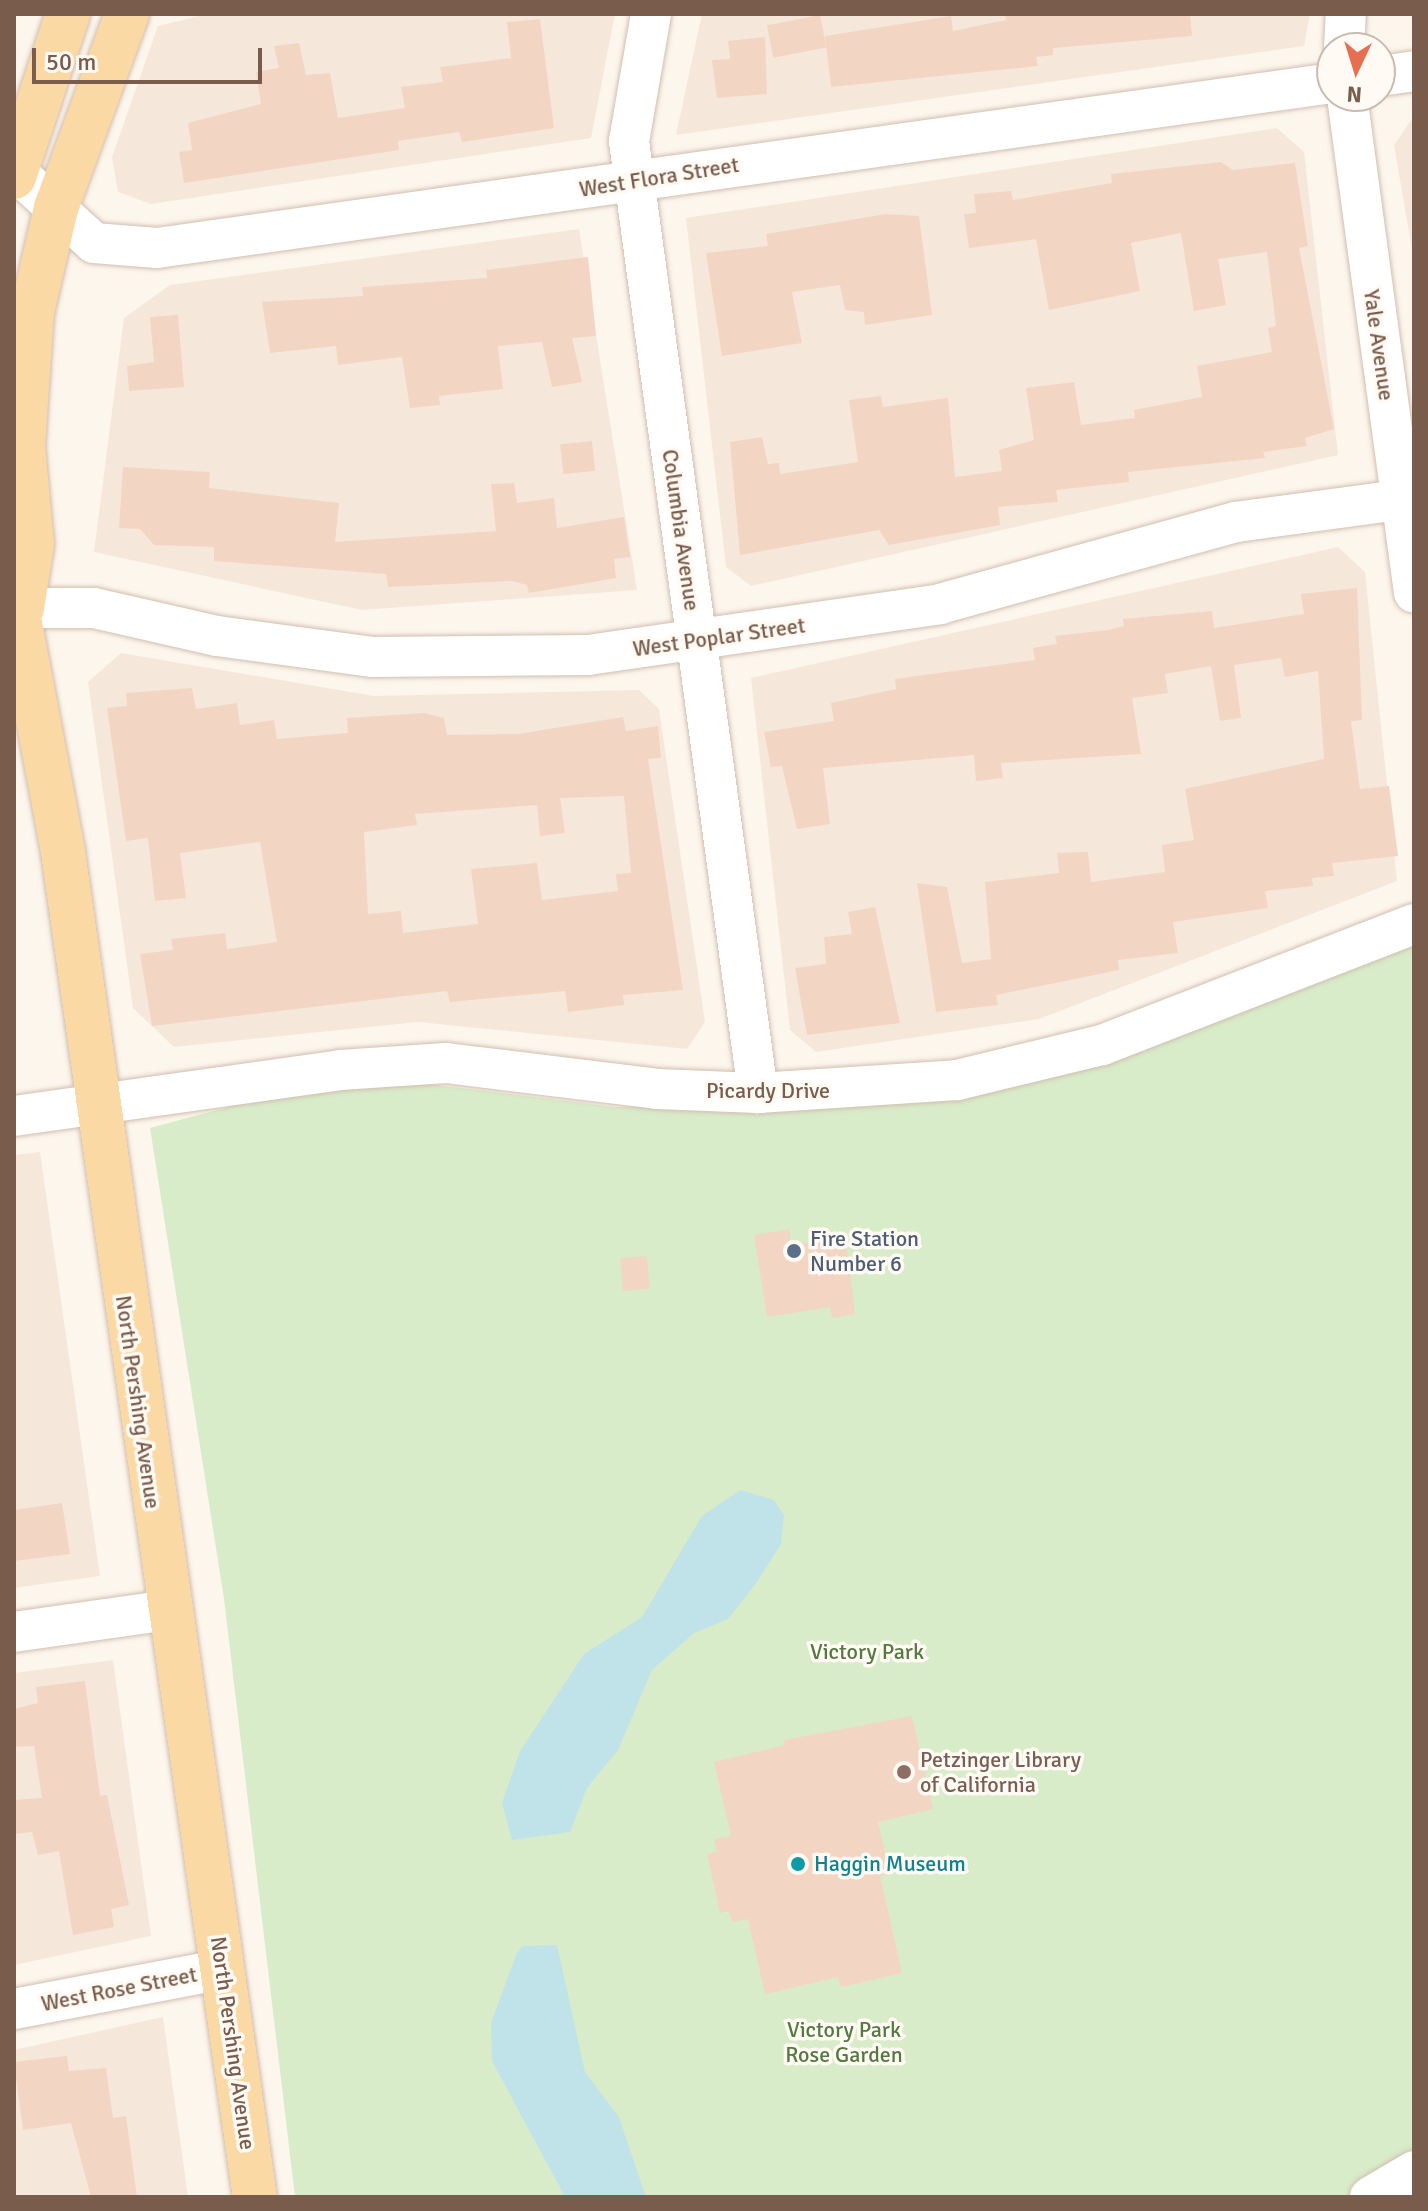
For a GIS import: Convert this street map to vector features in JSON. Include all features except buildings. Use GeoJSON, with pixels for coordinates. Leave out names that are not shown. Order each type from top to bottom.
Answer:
{"type":"FeatureCollection","features":[{"type":"Feature","properties":{"kind":"main road"},"geometry":{"type":"LineString","coordinates":[[15,172],[68,14]]}},
{"type":"Feature","properties":{"kind":"main road","name":"North Pershing Avenue"},"geometry":{"type":"LineString","coordinates":[[127,14],[56,208],[28,340],[23,447],[32,544],[17,602],[99,1104],[168,1610],[255,2197]]}},
{"type":"Feature","properties":{"kind":"street","name":"Columbia Avenue"},"geometry":{"type":"LineString","coordinates":[[651,14],[629,141],[758,1093]]}},
{"type":"Feature","properties":{"kind":"street","name":"West Flora Street"},"geometry":{"type":"LineString","coordinates":[[15,172],[94,243],[157,248],[634,184],[1316,85]]}},
{"type":"Feature","properties":{"kind":"street","name":"Yale Avenue"},"geometry":{"type":"LineString","coordinates":[[1349,112],[1408,500],[1414,593]]}},
{"type":"Feature","properties":{"kind":"street","name":"West Poplar Street"},"geometry":{"type":"LineString","coordinates":[[17,602],[94,608],[217,636],[372,657],[482,661],[696,641],[940,604],[1236,522],[1408,500]]}},
{"type":"Feature","properties":{"kind":"street","name":"Picardy Drive"},"geometry":{"type":"LineString","coordinates":[[14,1116],[340,1070],[446,1063],[657,1089],[758,1093],[957,1080],[1102,1045],[1414,924]]}},
{"type":"Feature","properties":{"kind":"street"},"geometry":{"type":"LineString","coordinates":[[14,1632],[168,1610]]}},
{"type":"Feature","properties":{"kind":"street","name":"West Rose Street"},"geometry":{"type":"LineString","coordinates":[[14,2009],[223,1969]]}},
{"type":"Feature","properties":{"kind":"street"},"geometry":{"type":"LineString","coordinates":[[1370,2197],[1414,2171]]}},
{"type":"Feature","properties":{"kind":"shaded area"},"geometry":{"type":"Polygon","coordinates":[[[207,14],[615,14],[591,138],[151,204],[118,192],[112,157],[158,26],[207,14]]]}},
{"type":"Feature","properties":{"kind":"shaded area"},"geometry":{"type":"Polygon","coordinates":[[[702,14],[1310,14],[1304,46],[676,135],[702,14]]]}},
{"type":"Feature","properties":{"kind":"shaded area"},"geometry":{"type":"Polygon","coordinates":[[[1414,116],[1414,261],[1394,145],[1414,116]]]}},
{"type":"Feature","properties":{"kind":"shaded area"},"geometry":{"type":"Polygon","coordinates":[[[1277,128],[1304,152],[1338,455],[751,586],[726,567],[686,218],[1277,128]]]}},
{"type":"Feature","properties":{"kind":"shaded area"},"geometry":{"type":"Polygon","coordinates":[[[579,229],[637,590],[362,610],[94,552],[124,318],[170,285],[579,229]]]}},
{"type":"Feature","properties":{"kind":"shaded area"},"geometry":{"type":"Polygon","coordinates":[[[1338,547],[1365,572],[1397,881],[1039,1019],[816,1052],[790,1030],[751,678],[1338,547]]]}},
{"type":"Feature","properties":{"kind":"shaded area"},"geometry":{"type":"Polygon","coordinates":[[[121,653],[374,696],[639,690],[659,709],[705,1022],[687,1049],[418,1022],[174,1047],[133,1008],[88,682],[121,653]]]}},
{"type":"Feature","properties":{"kind":"shaded area"},"geometry":{"type":"Polygon","coordinates":[[[40,1152],[100,1576],[14,1588],[14,1155],[40,1152]]]}},
{"type":"Feature","properties":{"kind":"shaded area"},"geometry":{"type":"Polygon","coordinates":[[[113,1660],[151,1936],[14,1965],[14,1673],[113,1660]]]}},
{"type":"Feature","properties":{"kind":"shaded area"},"geometry":{"type":"Polygon","coordinates":[[[163,2017],[188,2197],[14,2197],[14,2050],[163,2017]]]}},
{"type":"Feature","properties":{"kind":"green space","name":"Victory Park"},"geometry":{"type":"Polygon","coordinates":[[[1414,932],[1414,2157],[1359,2197],[295,2197],[224,1599],[150,1128],[299,1088],[405,1081],[615,1107],[827,1108],[1414,932]]]}},
{"type":"Feature","properties":{"kind":"water"},"geometry":{"type":"Polygon","coordinates":[[[740,1490],[774,1500],[784,1515],[781,1544],[757,1582],[728,1619],[694,1633],[652,1670],[618,1750],[587,1788],[570,1832],[512,1840],[502,1803],[520,1751],[584,1654],[642,1617],[702,1516],[740,1490]]]}},
{"type":"Feature","properties":{"kind":"water"},"geometry":{"type":"Polygon","coordinates":[[[557,1945],[585,2072],[619,2117],[646,2197],[565,2197],[492,2061],[491,2023],[516,1955],[522,1946],[557,1945]]]}},
{"type":"Feature","properties":{"kind":"place","name":"Fire Station Number 6"},"geometry":{"type":"Point","coordinates":[794,1251]}},
{"type":"Feature","properties":{"kind":"place","name":"Petzinger Library of California"},"geometry":{"type":"Point","coordinates":[904,1772]}},
{"type":"Feature","properties":{"kind":"place","name":"Haggin Museum"},"geometry":{"type":"Point","coordinates":[798,1864]}},
{"type":"Feature","properties":{"kind":"park label","name":"Victory Park Rose Garden"},"geometry":{"type":"Point","coordinates":[844,2042]}}]}
